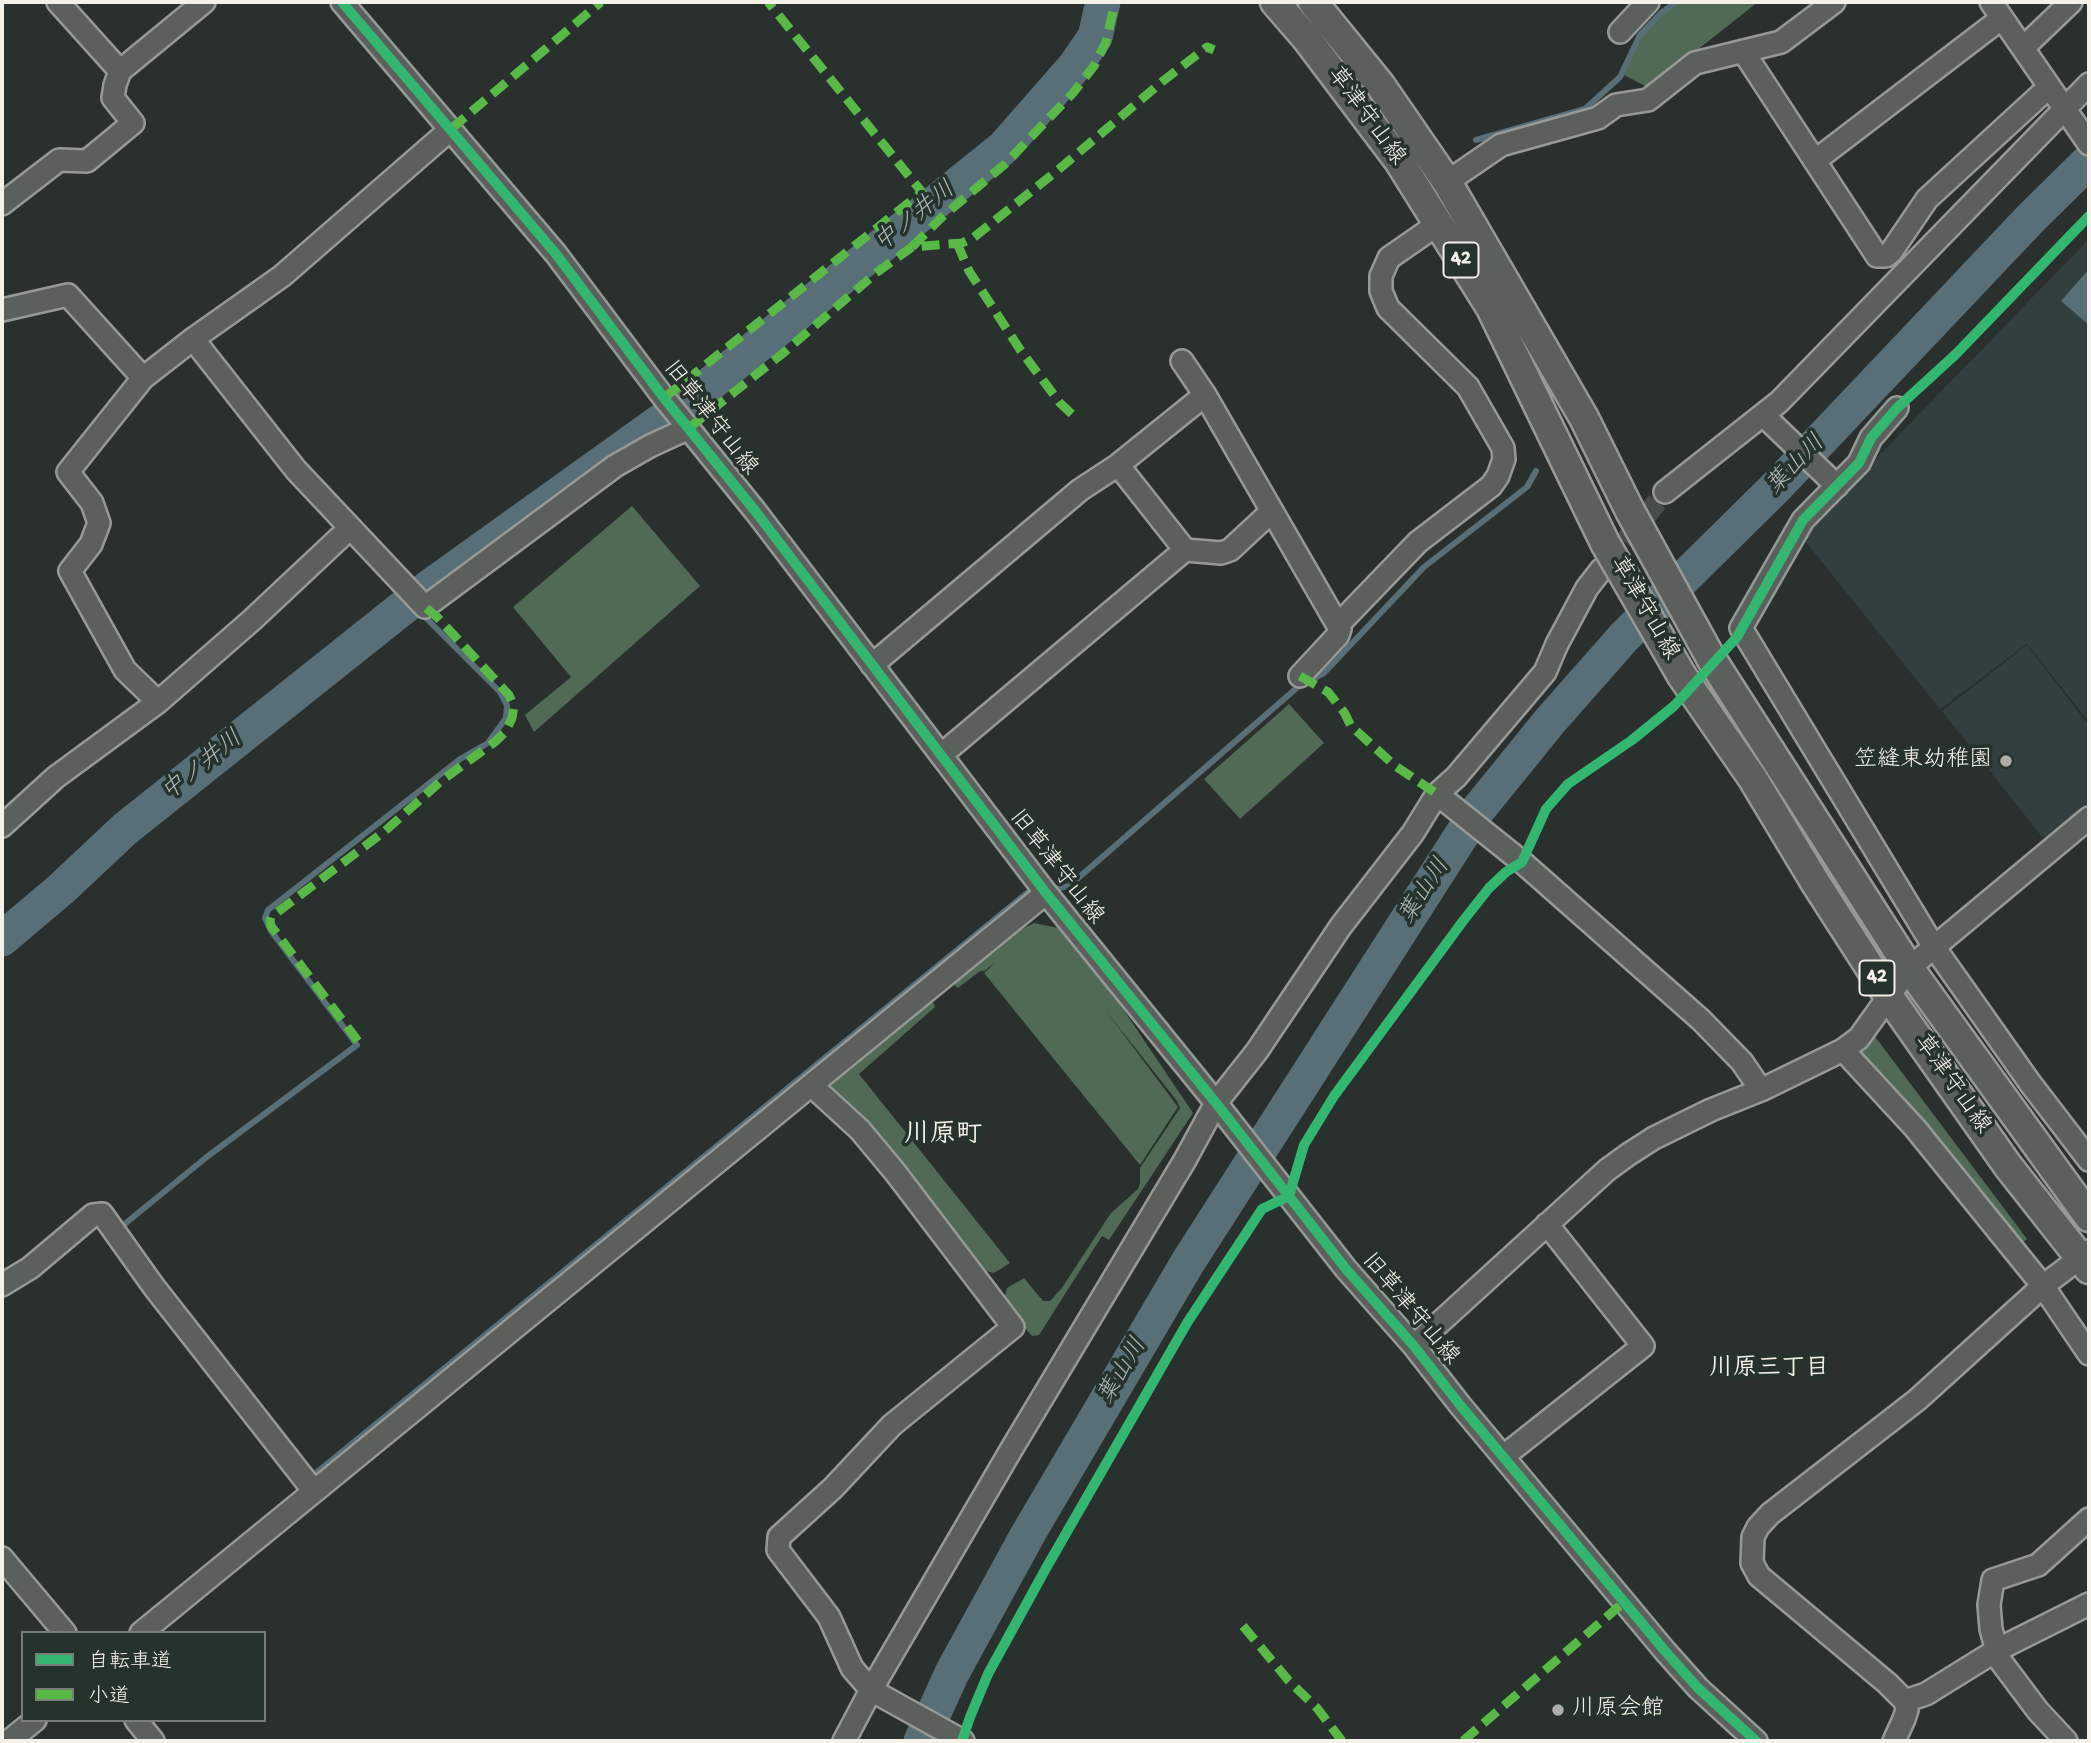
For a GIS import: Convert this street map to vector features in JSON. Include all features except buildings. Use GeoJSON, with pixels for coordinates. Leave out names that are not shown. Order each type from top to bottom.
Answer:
{"type":"FeatureCollection","features":[{"type":"Feature","properties":{"kind":"main road","name":"草津守山線"},"geometry":{"type":"LineString","coordinates":[[1275,2],[1307,39],[1399,161],[1491,308],[1603,556],[1753,779],[1889,997],[2008,1166],[2086,1259]]}},
{"type":"Feature","properties":{"kind":"main road","name":"草津守山線"},"geometry":{"type":"LineString","coordinates":[[1313,2],[1381,86],[1447,182],[1584,418],[1630,511],[1712,660],[1909,968],[2089,1217]]}},
{"type":"Feature","properties":{"kind":"street"},"geometry":{"type":"LineString","coordinates":[[58,2],[120,71]]}},
{"type":"Feature","properties":{"kind":"street"},"geometry":{"type":"LineString","coordinates":[[2,204],[59,160],[87,161],[133,123],[113,98],[120,71],[204,2]]}},
{"type":"Feature","properties":{"kind":"street","name":"旧草津守山線"},"geometry":{"type":"LineString","coordinates":[[342,2],[556,254],[1046,893],[1219,1106],[1346,1269],[1414,1346],[1665,1651],[1698,1688],[1756,1741]]}},
{"type":"Feature","properties":{"kind":"street"},"geometry":{"type":"LineString","coordinates":[[1620,32],[1648,2]]}},
{"type":"Feature","properties":{"kind":"street"},"geometry":{"type":"LineString","coordinates":[[1447,182],[1501,145],[1598,118],[1616,105],[1648,100],[1695,63],[1780,42],[1834,2]]}},
{"type":"Feature","properties":{"kind":"street"},"geometry":{"type":"LineString","coordinates":[[2023,48],[2071,2]]}},
{"type":"Feature","properties":{"kind":"street"},"geometry":{"type":"LineString","coordinates":[[1816,160],[1996,10],[2089,144]]}},
{"type":"Feature","properties":{"kind":"street"},"geometry":{"type":"LineString","coordinates":[[1742,51],[1816,160],[1871,251],[1877,256],[1886,256],[1891,252],[1927,199],[2049,87]]}},
{"type":"Feature","properties":{"kind":"street"},"geometry":{"type":"LineString","coordinates":[[1665,492],[1763,415],[1825,357],[2089,83]]}},
{"type":"Feature","properties":{"kind":"street"},"geometry":{"type":"LineString","coordinates":[[158,702],[125,670],[70,571],[91,544],[99,523],[92,503],[68,472],[143,378],[282,276],[451,129]]}},
{"type":"Feature","properties":{"kind":"street"},"geometry":{"type":"LineString","coordinates":[[1338,625],[1418,542],[1492,486],[1504,459],[1503,448],[1468,387],[1388,308],[1381,291],[1381,276],[1389,258],[1438,224]]}},
{"type":"Feature","properties":{"kind":"street"},"geometry":{"type":"LineString","coordinates":[[2,310],[68,295],[143,378]]}},
{"type":"Feature","properties":{"kind":"street"},"geometry":{"type":"LineString","coordinates":[[193,339],[296,470],[425,607],[615,466],[690,428]]}},
{"type":"Feature","properties":{"kind":"street"},"geometry":{"type":"LineString","coordinates":[[1182,361],[1205,394],[1340,629],[1338,635],[1300,676]]}},
{"type":"Feature","properties":{"kind":"street"},"geometry":{"type":"LineString","coordinates":[[872,665],[1080,490],[1118,465],[1205,394]]}},
{"type":"Feature","properties":{"kind":"street"},"geometry":{"type":"LineString","coordinates":[[1897,408],[1871,438],[1859,463],[1803,520],[1741,628],[1934,947],[2030,1083],[2089,1160]]}},
{"type":"Feature","properties":{"kind":"street"},"geometry":{"type":"LineString","coordinates":[[1763,415],[1837,486]]}},
{"type":"Feature","properties":{"kind":"street"},"geometry":{"type":"LineString","coordinates":[[1118,465],[1185,550]]}},
{"type":"Feature","properties":{"kind":"street"},"geometry":{"type":"LineString","coordinates":[[941,755],[1185,550],[1222,553],[1230,550],[1272,511]]}},
{"type":"Feature","properties":{"kind":"street"},"geometry":{"type":"LineString","coordinates":[[2,826],[67,769],[158,702],[252,620],[350,528]]}},
{"type":"Feature","properties":{"kind":"street"},"geometry":{"type":"LineString","coordinates":[[844,1741],[1219,1106],[1341,926],[1413,833],[1437,794],[1457,777],[1545,672],[1603,556]]}},
{"type":"Feature","properties":{"kind":"street"},"geometry":{"type":"LineString","coordinates":[[1437,794],[1517,858],[1701,1020],[1742,1062],[1761,1090]]}},
{"type":"Feature","properties":{"kind":"street"},"geometry":{"type":"LineString","coordinates":[[1414,1346],[1607,1170],[1654,1138],[1843,1050],[1859,1038],[1909,968],[2089,818]]}},
{"type":"Feature","properties":{"kind":"street"},"geometry":{"type":"LineString","coordinates":[[143,1631],[1046,893]]}},
{"type":"Feature","properties":{"kind":"street"},"geometry":{"type":"LineString","coordinates":[[1843,1050],[1915,1128],[2043,1286],[2089,1354]]}},
{"type":"Feature","properties":{"kind":"street"},"geometry":{"type":"LineString","coordinates":[[811,1085],[860,1130],[1013,1327],[892,1425],[833,1488],[779,1537],[778,1550],[829,1617],[852,1668],[874,1692],[959,1739]]}},
{"type":"Feature","properties":{"kind":"street"},"geometry":{"type":"LineString","coordinates":[[2,1285],[30,1268],[93,1215],[103,1214],[162,1297],[313,1490]]}},
{"type":"Feature","properties":{"kind":"street"},"geometry":{"type":"LineString","coordinates":[[1504,1456],[1643,1346],[1547,1224]]}},
{"type":"Feature","properties":{"kind":"street"},"geometry":{"type":"LineString","coordinates":[[1894,1741],[1905,1719],[1905,1701],[1759,1576],[1752,1563],[1753,1536],[1770,1514],[1917,1400],[2043,1286],[2086,1259]]}},
{"type":"Feature","properties":{"kind":"street"},"geometry":{"type":"LineString","coordinates":[[2066,1741],[2038,1711],[1999,1659],[1991,1629],[1989,1605],[1993,1580],[2038,1564],[2089,1519]]}},
{"type":"Feature","properties":{"kind":"street"},"geometry":{"type":"LineString","coordinates":[[2,1558],[63,1631]]}},
{"type":"Feature","properties":{"kind":"street"},"geometry":{"type":"LineString","coordinates":[[1905,1701],[1926,1693],[1997,1650],[2089,1604]]}},
{"type":"Feature","properties":{"kind":"street"},"geometry":{"type":"LineString","coordinates":[[9,1741],[33,1722]]}},
{"type":"Feature","properties":{"kind":"street"},"geometry":{"type":"LineString","coordinates":[[138,1722],[153,1741]]}},
{"type":"Feature","properties":{"kind":"shaded area"},"geometry":{"type":"Polygon","coordinates":[[[2089,239],[2089,722],[2027,644],[1940,709],[1801,536],[2089,239]]]}},
{"type":"Feature","properties":{"kind":"shaded area"},"geometry":{"type":"Polygon","coordinates":[[[2027,645],[2089,726],[2089,808],[2047,843],[1942,711],[2027,645]]]}},
{"type":"Feature","properties":{"kind":"green space"},"geometry":{"type":"Polygon","coordinates":[[[1680,2],[1758,2],[1649,88],[1624,75],[1642,36],[1662,15],[1680,2]]]}},
{"type":"Feature","properties":{"kind":"green space"},"geometry":{"type":"Polygon","coordinates":[[[632,506],[700,586],[534,732],[525,715],[571,677],[513,607],[632,506]]]}},
{"type":"Feature","properties":{"kind":"green space"},"geometry":{"type":"Polygon","coordinates":[[[1289,704],[1324,743],[1240,819],[1204,779],[1289,704]]]}},
{"type":"Feature","properties":{"kind":"green space"},"geometry":{"type":"Polygon","coordinates":[[[1034,923],[1058,928],[1117,1000],[1193,1113],[1109,1240],[1102,1236],[1039,1335],[1032,1336],[1003,1302],[1007,1288],[1024,1278],[1043,1301],[1050,1301],[1061,1289],[1111,1213],[1138,1189],[1140,1168],[1180,1108],[1106,1011],[1178,1107],[1140,1165],[984,973],[996,962],[958,988],[954,985],[1012,934],[1034,923]]]}},
{"type":"Feature","properties":{"kind":"green space"},"geometry":{"type":"Polygon","coordinates":[[[932,1000],[935,1007],[859,1074],[1010,1263],[994,1273],[981,1270],[827,1086],[932,1000]]]}},
{"type":"Feature","properties":{"kind":"green space"},"geometry":{"type":"Polygon","coordinates":[[[1873,1034],[2027,1239],[2022,1243],[1858,1056],[1858,1047],[1873,1034]]]}},
{"type":"Feature","properties":{"kind":"water"},"geometry":{"type":"Polygon","coordinates":[[[2089,269],[2089,325],[2061,301],[2089,269]]]}},
{"type":"Feature","properties":{"kind":"waterway","name":"中ノ井川"},"geometry":{"type":"LineString","coordinates":[[689,401],[1004,147],[1075,66],[1095,37],[1103,2]]}},
{"type":"Feature","properties":{"kind":"waterway"},"geometry":{"type":"LineString","coordinates":[[1476,140],[1585,109],[1620,77],[1640,35],[1676,2]]}},
{"type":"Feature","properties":{"kind":"waterway","name":"葉山川"},"geometry":{"type":"LineString","coordinates":[[921,1741],[952,1673],[1028,1534],[1188,1262],[1477,811],[1550,721],[1624,637],[1777,486],[2031,218],[2089,161]]}},
{"type":"Feature","properties":{"kind":"waterway","name":"中ノ井川"},"geometry":{"type":"LineString","coordinates":[[428,588],[661,421]]}},
{"type":"Feature","properties":{"kind":"waterway"},"geometry":{"type":"LineString","coordinates":[[1048,890],[1069,886],[1299,686],[1324,673],[1424,567],[1527,487],[1536,471]]}},
{"type":"Feature","properties":{"kind":"waterway","name":"中ノ井川"},"geometry":{"type":"LineString","coordinates":[[2,939],[60,890],[125,829],[410,602]]}},
{"type":"Feature","properties":{"kind":"waterway"},"geometry":{"type":"LineString","coordinates":[[124,1231],[121,1227],[208,1156],[357,1045],[271,931],[265,918],[268,910],[460,759],[488,743],[506,718],[507,705],[500,692],[420,612]]}},
{"type":"Feature","properties":{"kind":"waterway"},"geometry":{"type":"LineString","coordinates":[[309,1473],[311,1477],[1027,893],[1037,891]]}},
{"type":"Feature","properties":{"kind":"tunnel"},"geometry":{"type":"LineString","coordinates":[[1605,566],[1665,492]]}},
{"type":"Feature","properties":{"kind":"marked path"},"geometry":{"type":"LineString","coordinates":[[451,129],[601,2]]}},
{"type":"Feature","properties":{"kind":"marked path"},"geometry":{"type":"LineString","coordinates":[[664,398],[922,192],[768,2]]}},
{"type":"Feature","properties":{"kind":"marked path"},"geometry":{"type":"LineString","coordinates":[[912,247],[942,217],[1005,164],[1073,93],[1094,66],[1106,42],[1115,2]]}},
{"type":"Feature","properties":{"kind":"marked path"},"geometry":{"type":"LineString","coordinates":[[689,428],[782,354],[876,273],[912,247],[962,243],[973,238],[1163,81],[1207,47],[1214,50]]}},
{"type":"Feature","properties":{"kind":"marked path"},"geometry":{"type":"LineString","coordinates":[[957,243],[969,271],[1021,351],[1060,403],[1075,417]]}},
{"type":"Feature","properties":{"kind":"marked path"},"geometry":{"type":"LineString","coordinates":[[358,1041],[271,926],[270,920],[385,831],[441,781],[506,731],[514,706],[509,695],[425,607]]}},
{"type":"Feature","properties":{"kind":"marked path"},"geometry":{"type":"LineString","coordinates":[[1300,676],[1328,692],[1351,726],[1394,765],[1437,794]]}},
{"type":"Feature","properties":{"kind":"marked path"},"geometry":{"type":"LineString","coordinates":[[1463,1741],[1624,1602]]}},
{"type":"Feature","properties":{"kind":"marked path"},"geometry":{"type":"LineString","coordinates":[[1243,1626],[1289,1681],[1317,1708],[1342,1741]]}},
{"type":"Feature","properties":{"kind":"cycle path"},"geometry":{"type":"LineString","coordinates":[[342,2],[556,254],[1046,893],[1346,1269],[1414,1346],[1665,1651],[1698,1688],[1756,1741]]}},
{"type":"Feature","properties":{"kind":"cycle path"},"geometry":{"type":"LineString","coordinates":[[962,1741],[988,1674],[1187,1323],[1262,1209],[1289,1196],[1304,1145],[1334,1096],[1463,921],[1489,888],[1522,862],[1546,809],[1568,784],[1632,740],[1674,706],[1737,637],[1803,520],[1859,463],[1871,438],[1897,408],[1956,354],[2089,216]]}},
{"type":"Feature","properties":{"kind":"place","name":"笠縫東幼稚園"},"geometry":{"type":"Point","coordinates":[2006,761]}},
{"type":"Feature","properties":{"kind":"place","name":"川原会館"},"geometry":{"type":"Point","coordinates":[1558,1710]}},
{"type":"Feature","properties":{"kind":"district","name":"川原町"},"geometry":{"type":"Point","coordinates":[943,1137]}},
{"type":"Feature","properties":{"kind":"district","name":"川原三丁目"},"geometry":{"type":"Point","coordinates":[1769,1370]}}]}
